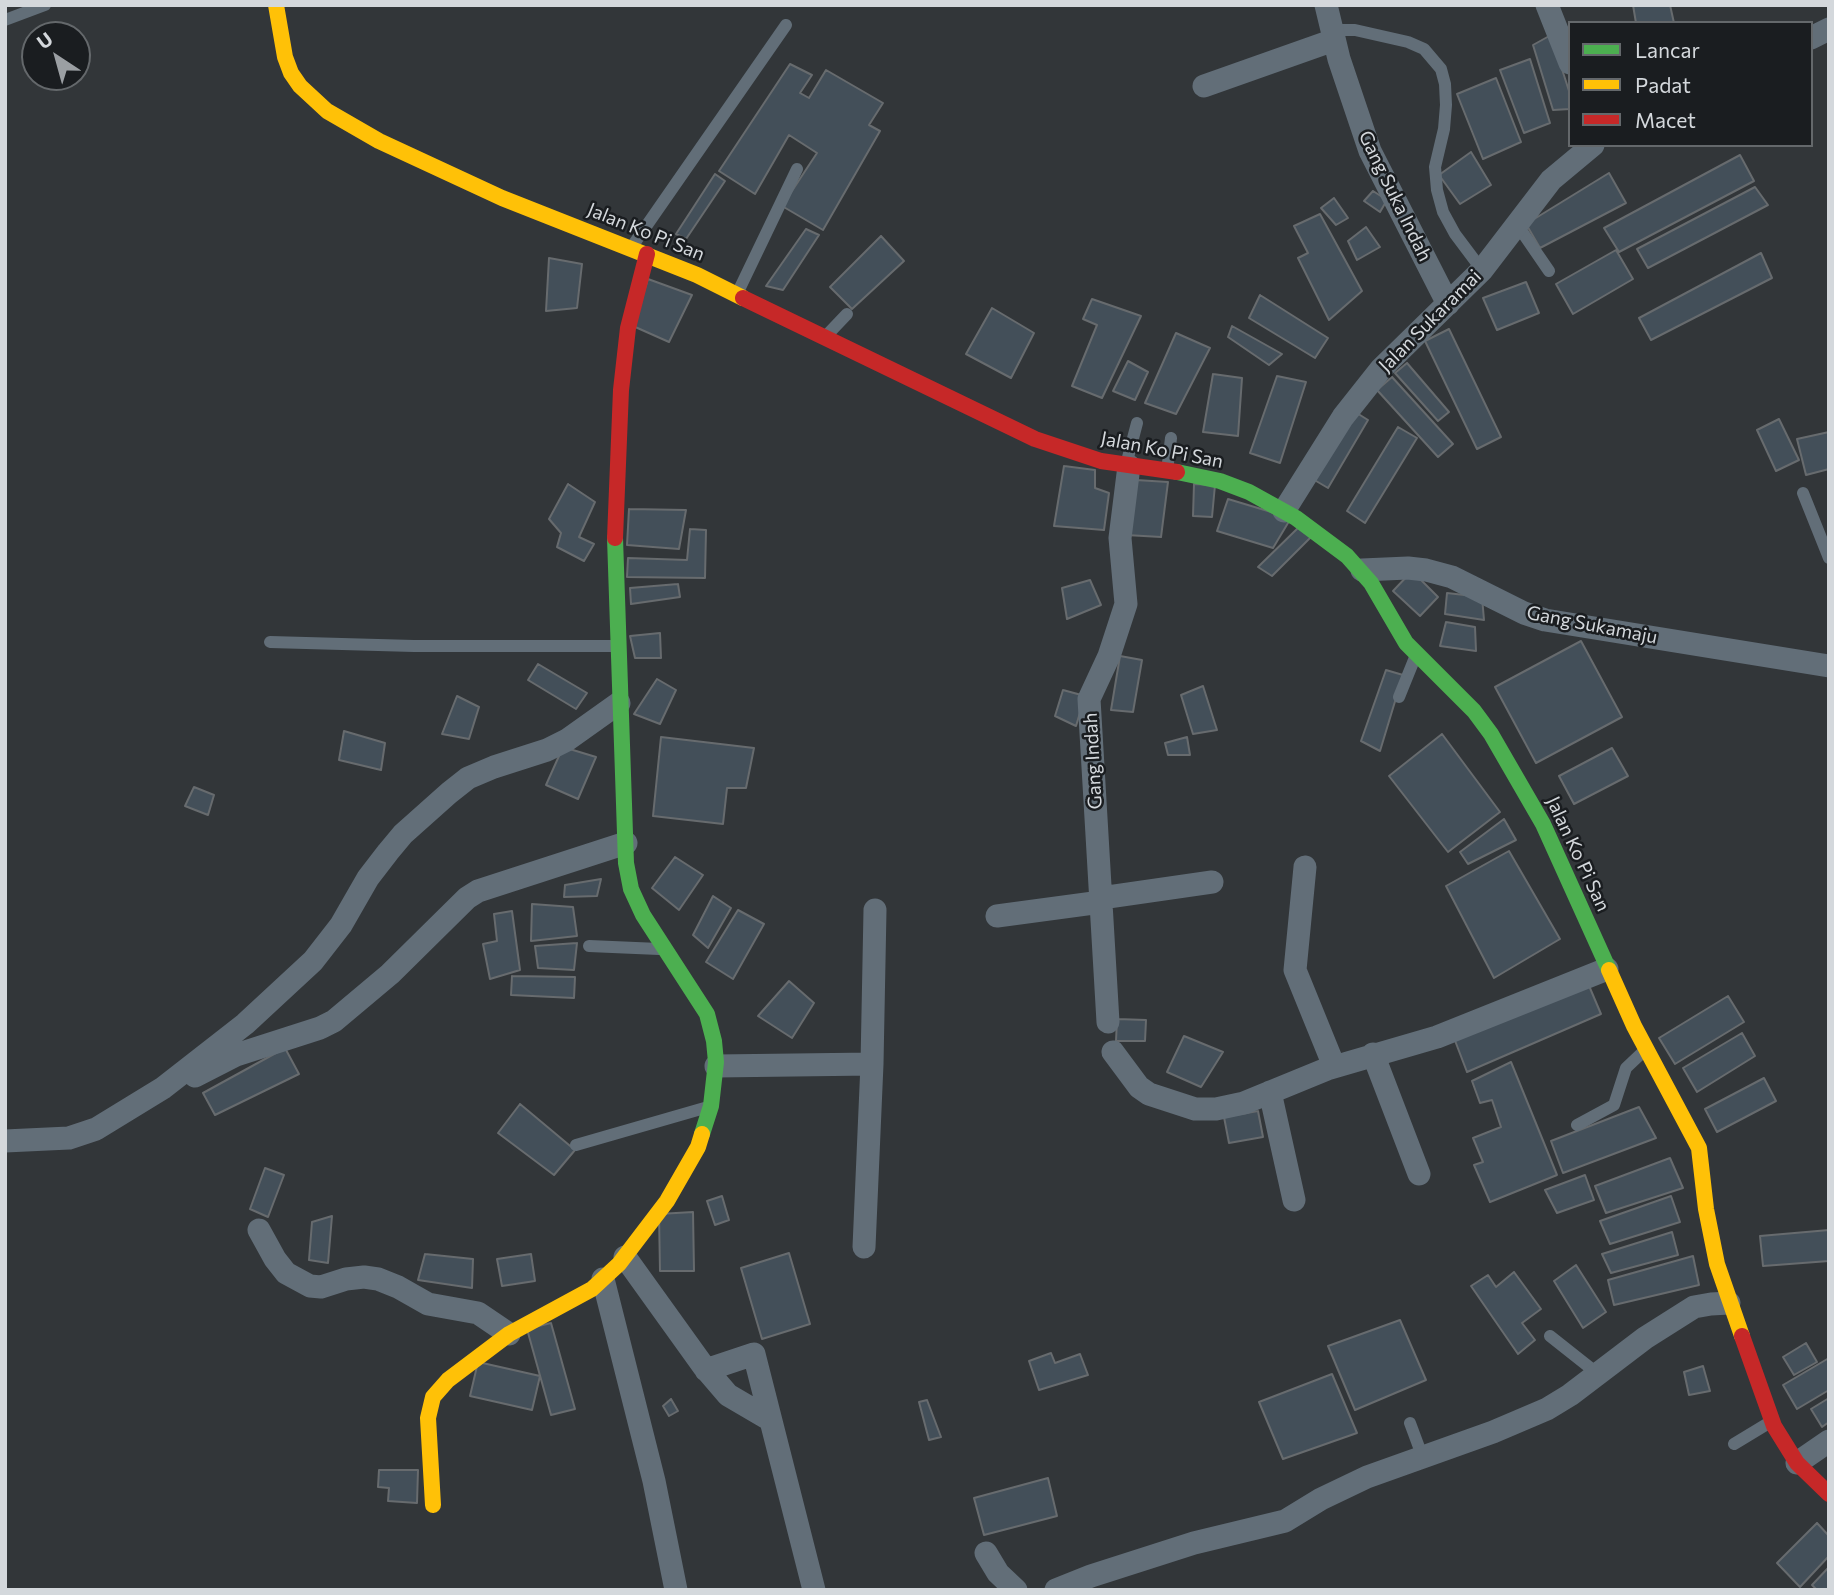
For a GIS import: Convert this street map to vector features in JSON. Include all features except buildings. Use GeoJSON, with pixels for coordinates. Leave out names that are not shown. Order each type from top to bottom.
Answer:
{"type":"FeatureCollection","features":[{"type":"Feature","properties":{"kind":"street","name":"Jalan Ko Pi San"},"geometry":{"type":"LineString","coordinates":[[276,5],[285,57],[291,73],[314,102],[379,141],[502,198],[697,275],[825,338],[925,383],[1035,439],[1079,456],[1220,481],[1249,492],[1284,511],[1347,556],[1362,570],[1406,643],[1474,711],[1516,774],[1560,860],[1645,1049],[1699,1147],[1706,1209],[1717,1264],[1772,1421],[1797,1463],[1829,1494]]}},
{"type":"Feature","properties":{"kind":"street","name":"Gang Suka Indah"},"geometry":{"type":"LineString","coordinates":[[1326,5],[1339,59],[1370,151],[1448,304]]}},
{"type":"Feature","properties":{"kind":"street"},"geometry":{"type":"LineString","coordinates":[[1547,5],[1568,57]]}},
{"type":"Feature","properties":{"kind":"street"},"geometry":{"type":"LineString","coordinates":[[1813,37],[1829,29]]}},
{"type":"Feature","properties":{"kind":"street"},"geometry":{"type":"LineString","coordinates":[[1204,86],[1333,35]]}},
{"type":"Feature","properties":{"kind":"street","name":"Jalan Sukaramai"},"geometry":{"type":"LineString","coordinates":[[1284,511],[1318,454],[1364,389],[1482,270],[1551,180],[1591,147]]}},
{"type":"Feature","properties":{"kind":"street"},"geometry":{"type":"LineString","coordinates":[[433,1505],[428,1418],[433,1397],[448,1380],[509,1334],[592,1289],[625,1257],[667,1201],[698,1147],[711,1106],[716,1066],[714,1041],[707,1014],[694,991],[663,949],[631,889],[626,863],[614,517],[621,390],[628,328],[647,254]]}},
{"type":"Feature","properties":{"kind":"street","name":"Gang Indah"},"geometry":{"type":"LineString","coordinates":[[1108,1022],[1089,699],[1109,656],[1126,604],[1120,538],[1127,465]]}},
{"type":"Feature","properties":{"kind":"street","name":"Gang Sukamaju"},"geometry":{"type":"LineString","coordinates":[[1362,570],[1426,570],[1452,578],[1524,613],[1545,620],[1829,666]]}},
{"type":"Feature","properties":{"kind":"street"},"geometry":{"type":"LineString","coordinates":[[5,1141],[69,1138],[96,1129],[163,1088],[224,1040],[313,961],[334,936],[368,878],[387,852],[449,793],[468,778],[494,766],[547,750],[567,740],[619,704]]}},
{"type":"Feature","properties":{"kind":"street"},"geometry":{"type":"LineString","coordinates":[[109,1121],[236,1055],[334,1021],[390,974],[467,898],[478,891],[626,843]]}},
{"type":"Feature","properties":{"kind":"street"},"geometry":{"type":"LineString","coordinates":[[1306,867],[1295,970],[1334,1066]]}},
{"type":"Feature","properties":{"kind":"street"},"geometry":{"type":"LineString","coordinates":[[997,916],[1212,882]]}},
{"type":"Feature","properties":{"kind":"street"},"geometry":{"type":"LineString","coordinates":[[864,1247],[875,910]]}},
{"type":"Feature","properties":{"kind":"street"},"geometry":{"type":"LineString","coordinates":[[1113,1052],[1139,1087],[1149,1094],[1195,1109],[1224,1108],[1244,1103],[1334,1066],[1437,1037],[1607,969]]}},
{"type":"Feature","properties":{"kind":"street"},"geometry":{"type":"LineString","coordinates":[[1373,1054],[1419,1174]]}},
{"type":"Feature","properties":{"kind":"street"},"geometry":{"type":"LineString","coordinates":[[716,1066],[872,1064]]}},
{"type":"Feature","properties":{"kind":"street"},"geometry":{"type":"LineString","coordinates":[[1269,1092],[1294,1200]]}},
{"type":"Feature","properties":{"kind":"street"},"geometry":{"type":"LineString","coordinates":[[259,1230],[286,1273],[310,1286],[321,1287],[355,1278],[378,1279],[428,1304],[478,1313],[509,1334]]}},
{"type":"Feature","properties":{"kind":"street"},"geometry":{"type":"LineString","coordinates":[[625,1257],[706,1370],[728,1395],[769,1419]]}},
{"type":"Feature","properties":{"kind":"street"},"geometry":{"type":"LineString","coordinates":[[603,1279],[654,1481],[676,1590]]}},
{"type":"Feature","properties":{"kind":"street"},"geometry":{"type":"LineString","coordinates":[[1056,1590],[1194,1543],[1285,1521],[1342,1489],[1547,1409],[1694,1307],[1729,1303]]}},
{"type":"Feature","properties":{"kind":"street"},"geometry":{"type":"LineString","coordinates":[[706,1370],[754,1354],[814,1590]]}},
{"type":"Feature","properties":{"kind":"street"},"geometry":{"type":"LineString","coordinates":[[1797,1463],[1829,1441]]}},
{"type":"Feature","properties":{"kind":"street"},"geometry":{"type":"LineString","coordinates":[[986,1553],[998,1573],[1016,1590]]}},
{"type":"Feature","properties":{"kind":"lane"},"geometry":{"type":"LineString","coordinates":[[5,20],[45,5]]}},
{"type":"Feature","properties":{"kind":"lane"},"geometry":{"type":"LineString","coordinates":[[631,248],[786,24]]}},
{"type":"Feature","properties":{"kind":"lane"},"geometry":{"type":"LineString","coordinates":[[1333,35],[1355,30],[1408,42],[1424,49],[1441,69],[1446,104],[1444,129],[1435,167],[1437,190],[1443,212],[1454,234],[1482,270]]}},
{"type":"Feature","properties":{"kind":"lane"},"geometry":{"type":"LineString","coordinates":[[736,295],[797,169]]}},
{"type":"Feature","properties":{"kind":"lane"},"geometry":{"type":"LineString","coordinates":[[1516,223],[1549,271]]}},
{"type":"Feature","properties":{"kind":"lane"},"geometry":{"type":"LineString","coordinates":[[825,338],[847,314]]}},
{"type":"Feature","properties":{"kind":"lane"},"geometry":{"type":"LineString","coordinates":[[1127,465],[1137,423]]}},
{"type":"Feature","properties":{"kind":"lane"},"geometry":{"type":"LineString","coordinates":[[1167,471],[1171,438]]}},
{"type":"Feature","properties":{"kind":"lane"},"geometry":{"type":"LineString","coordinates":[[1802,493],[1829,558]]}},
{"type":"Feature","properties":{"kind":"lane"},"geometry":{"type":"LineString","coordinates":[[270,642],[414,646],[617,646]]}},
{"type":"Feature","properties":{"kind":"lane"},"geometry":{"type":"LineString","coordinates":[[1399,697],[1416,654]]}},
{"type":"Feature","properties":{"kind":"lane"},"geometry":{"type":"LineString","coordinates":[[589,946],[663,949]]}},
{"type":"Feature","properties":{"kind":"lane"},"geometry":{"type":"LineString","coordinates":[[1577,1125],[1614,1105],[1626,1068],[1645,1049]]}},
{"type":"Feature","properties":{"kind":"lane"},"geometry":{"type":"LineString","coordinates":[[576,1145],[711,1106]]}},
{"type":"Feature","properties":{"kind":"lane"},"geometry":{"type":"LineString","coordinates":[[1550,1336],[1598,1374]]}},
{"type":"Feature","properties":{"kind":"lane"},"geometry":{"type":"LineString","coordinates":[[1734,1444],[1772,1421]]}},
{"type":"Feature","properties":{"kind":"lane"},"geometry":{"type":"LineString","coordinates":[[1410,1423],[1423,1458]]}},
{"type":"Feature","properties":{"kind":"traffic: fast"},"geometry":{"type":"LineString","coordinates":[[1177,472],[1220,481],[1249,492],[1296,518],[1347,556],[1371,583],[1406,643],[1474,711],[1491,734],[1543,824],[1609,970]]}},
{"type":"Feature","properties":{"kind":"traffic: fast"},"geometry":{"type":"LineString","coordinates":[[615,538],[626,863],[631,889],[643,915],[707,1014],[716,1062],[711,1106],[702,1134]]}},
{"type":"Feature","properties":{"kind":"traffic: slow"},"geometry":{"type":"LineString","coordinates":[[276,5],[285,57],[291,73],[300,86],[327,111],[379,141],[502,198],[697,275],[743,298]]}},
{"type":"Feature","properties":{"kind":"traffic: slow"},"geometry":{"type":"LineString","coordinates":[[1609,970],[1634,1026],[1699,1148],[1706,1209],[1717,1264],[1742,1336]]}},
{"type":"Feature","properties":{"kind":"traffic: slow"},"geometry":{"type":"LineString","coordinates":[[433,1505],[428,1418],[433,1397],[448,1380],[509,1334],[592,1289],[619,1264],[667,1201],[698,1147],[702,1134]]}},
{"type":"Feature","properties":{"kind":"traffic: jam"},"geometry":{"type":"LineString","coordinates":[[615,538],[621,390],[628,328],[647,254]]}},
{"type":"Feature","properties":{"kind":"traffic: jam"},"geometry":{"type":"LineString","coordinates":[[743,298],[1035,439],[1101,461],[1177,472]]}},
{"type":"Feature","properties":{"kind":"traffic: jam"},"geometry":{"type":"LineString","coordinates":[[1742,1336],[1774,1426],[1797,1463],[1829,1494]]}}]}
